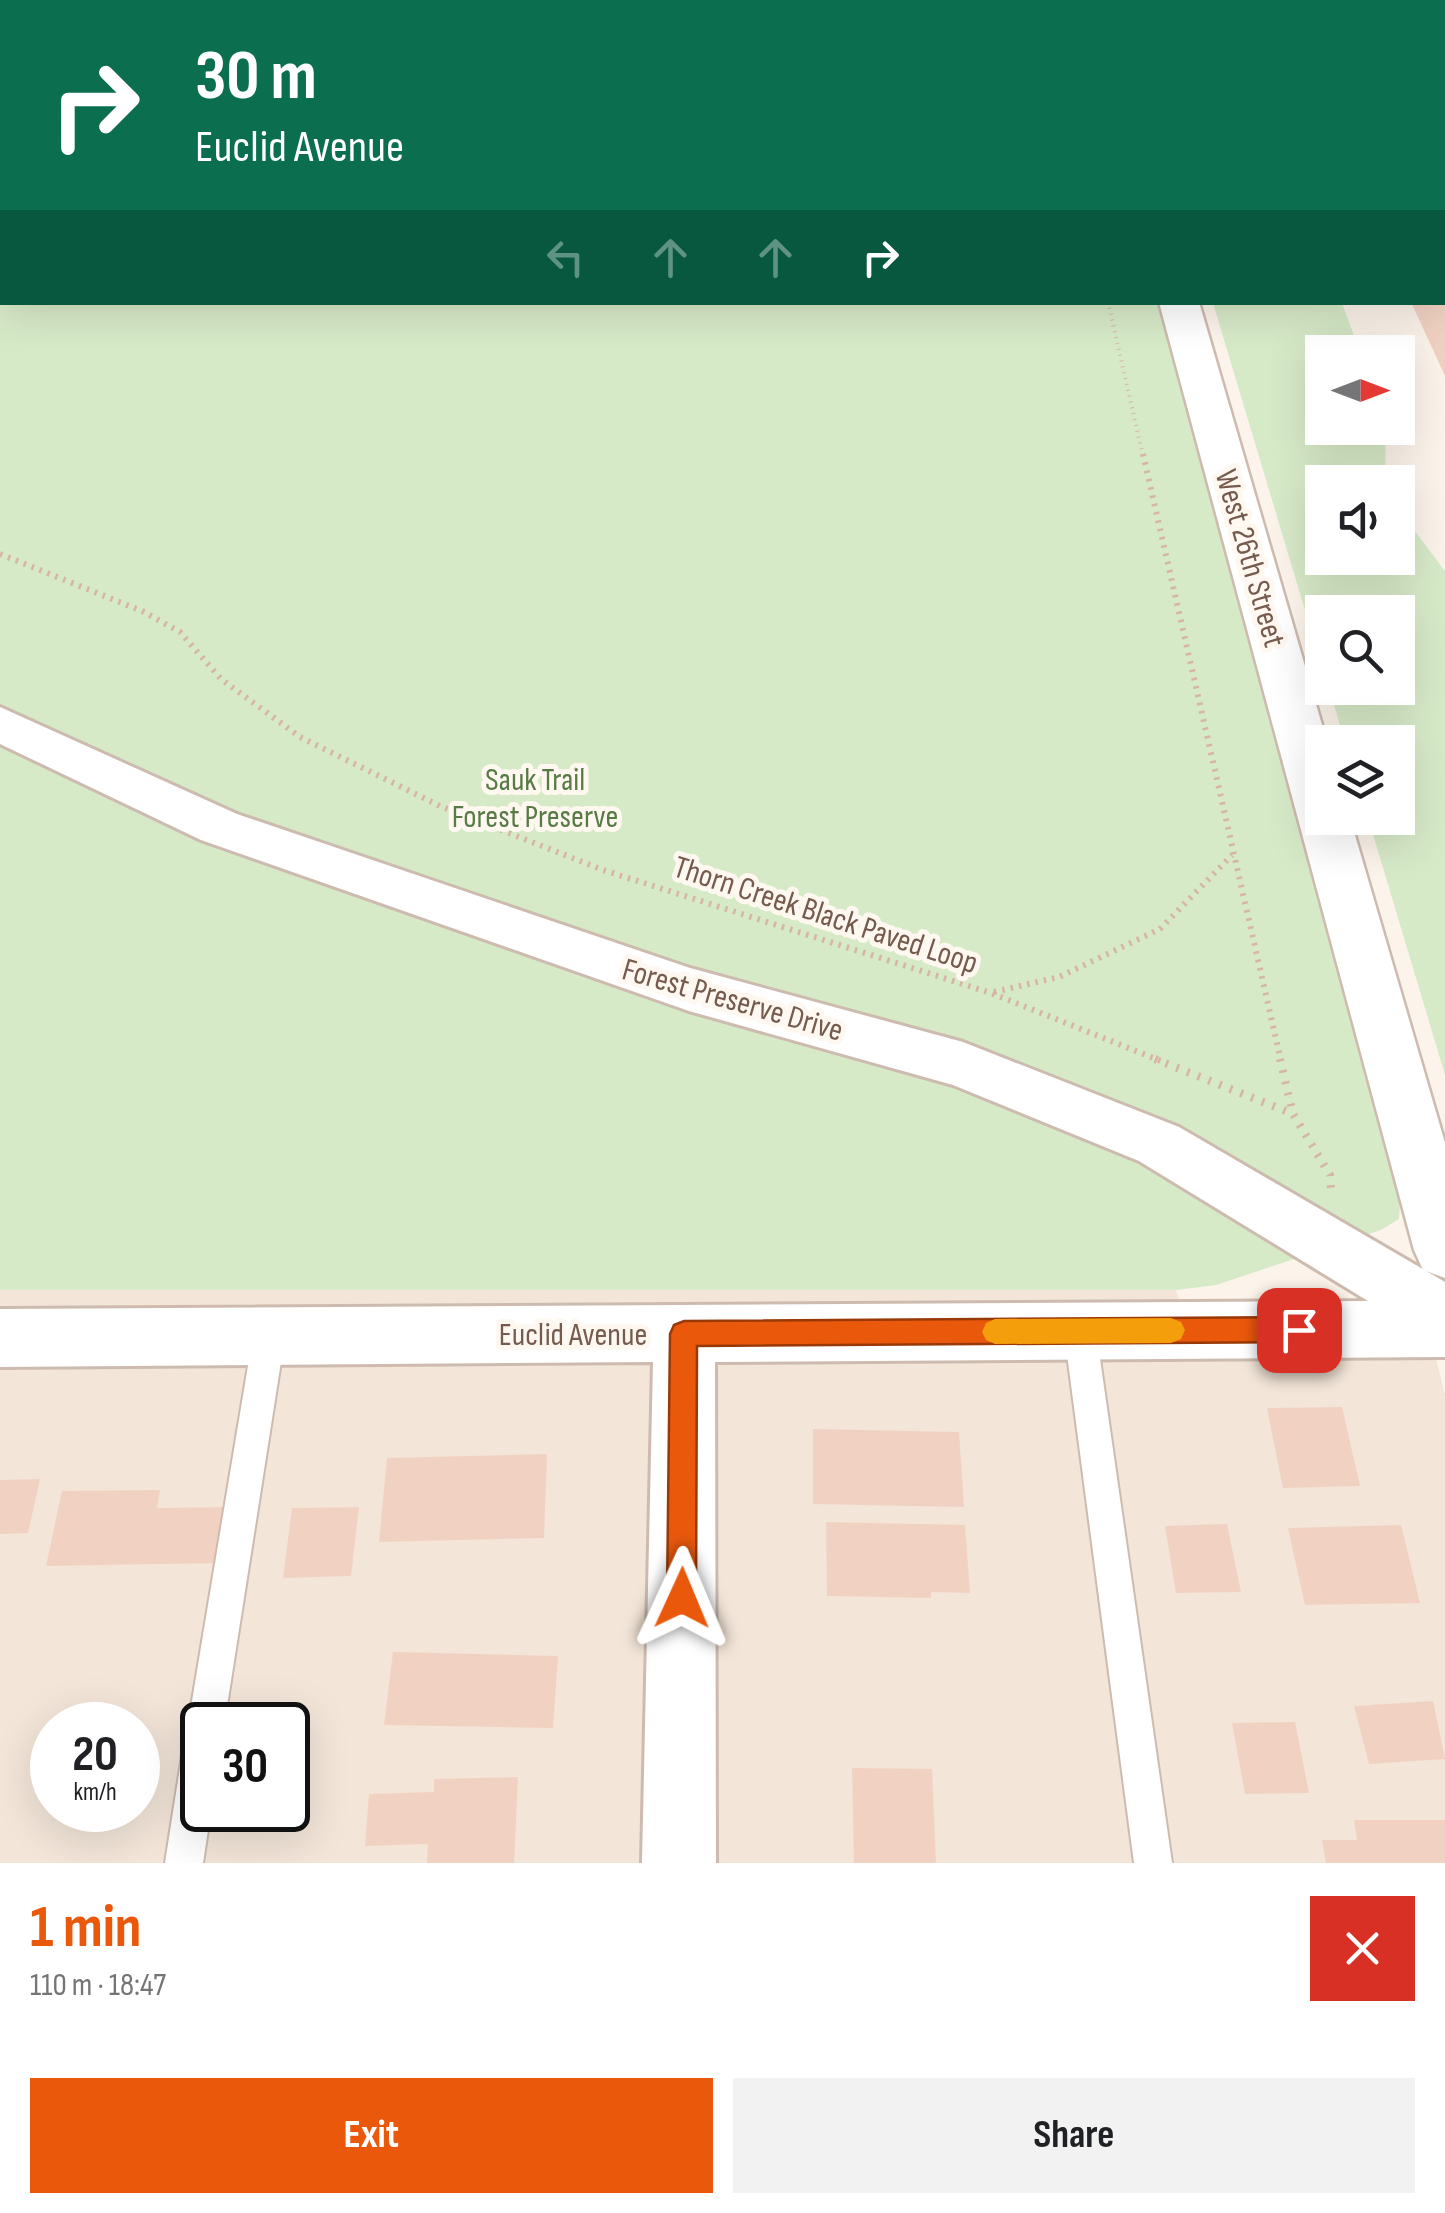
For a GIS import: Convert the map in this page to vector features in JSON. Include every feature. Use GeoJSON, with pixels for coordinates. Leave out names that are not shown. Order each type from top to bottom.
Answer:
{"type":"FeatureCollection","features":[{"type":"Feature","properties":{"kind":"street","name":"West 26th Street"},"geometry":{"type":"LineString","coordinates":[[1180,305],[1305,752]]}},
{"type":"Feature","properties":{"kind":"street","name":"Forest Preserve Drive"},"geometry":{"type":"LineString","coordinates":[[0,724],[220,828],[689,990],[963,1065],[1159,1144],[1445,1315]]}},
{"type":"Feature","properties":{"kind":"street","name":"West 26th Street"},"geometry":{"type":"LineString","coordinates":[[1328,835],[1445,1250]]}},
{"type":"Feature","properties":{"kind":"street","name":"Euclid Avenue"},"geometry":{"type":"LineString","coordinates":[[0,1338],[1445,1328]]}},
{"type":"Feature","properties":{"kind":"street"},"geometry":{"type":"LineString","coordinates":[[679,1863],[684,1334]]}},
{"type":"Feature","properties":{"kind":"lane"},"geometry":{"type":"LineString","coordinates":[[1080,1331],[1153,1863]]}},
{"type":"Feature","properties":{"kind":"lane"},"geometry":{"type":"LineString","coordinates":[[210,1702],[269,1336]]}},
{"type":"Feature","properties":{"kind":"lane"},"geometry":{"type":"LineString","coordinates":[[184,1863],[189,1832]]}},
{"type":"Feature","properties":{"kind":"path"},"geometry":{"type":"LineString","coordinates":[[1109,305],[1292,1114],[1330,1175],[1331,1190],[1322,1196]]}},
{"type":"Feature","properties":{"kind":"path","name":"Thorn Creek Black Paved Loop"},"geometry":{"type":"LineString","coordinates":[[0,554],[142,611],[180,632],[221,678],[300,737],[440,806],[603,870],[991,993],[1059,977],[1160,930],[1233,854]]}},
{"type":"Feature","properties":{"kind":"path"},"geometry":{"type":"LineString","coordinates":[[991,993],[1292,1114]]}},
{"type":"Feature","properties":{"kind":"shaded area"},"geometry":{"type":"Polygon","coordinates":[[[0,1290],[1176,1290],[1194,1349],[1432,1342],[1445,1395],[1445,1863],[0,1863],[0,1290]]]}},
{"type":"Feature","properties":{"kind":"green space","name":"Sauk Trail Forest Preserve"},"geometry":{"type":"Polygon","coordinates":[[[0,305],[1161,305],[1400,1205],[1399,1219],[1381,1230],[1216,1285],[1176,1290],[0,1290],[0,305]]]}},
{"type":"Feature","properties":{"kind":"green space"},"geometry":{"type":"Polygon","coordinates":[[[1214,305],[1343,305],[1354,335],[1305,335],[1305,445],[1386,445],[1385,465],[1305,465],[1305,575],[1415,575],[1415,531],[1445,571],[1445,1075],[1373,835],[1415,835],[1415,725],[1340,725],[1334,705],[1415,705],[1415,595],[1305,595],[1305,610],[1214,305]]]}},
{"type":"Feature","properties":{"kind":"building"},"geometry":{"type":"Polygon","coordinates":[[[1412,305],[1445,305],[1445,376],[1412,305]]]}},
{"type":"Feature","properties":{"kind":"building"},"geometry":{"type":"Polygon","coordinates":[[[1342,1407],[1360,1486],[1283,1488],[1267,1408],[1342,1407]]]}},
{"type":"Feature","properties":{"kind":"building"},"geometry":{"type":"Polygon","coordinates":[[[813,1429],[959,1432],[964,1507],[813,1504],[813,1429]]]}},
{"type":"Feature","properties":{"kind":"building"},"geometry":{"type":"Polygon","coordinates":[[[547,1454],[544,1538],[379,1542],[387,1458],[547,1454]]]}},
{"type":"Feature","properties":{"kind":"building"},"geometry":{"type":"Polygon","coordinates":[[[40,1479],[28,1533],[0,1534],[0,1480],[40,1479]]]}},
{"type":"Feature","properties":{"kind":"building"},"geometry":{"type":"Polygon","coordinates":[[[160,1490],[157,1508],[226,1507],[218,1563],[46,1566],[62,1491],[160,1490]]]}},
{"type":"Feature","properties":{"kind":"building"},"geometry":{"type":"Polygon","coordinates":[[[359,1507],[351,1576],[283,1578],[292,1508],[359,1507]]]}},
{"type":"Feature","properties":{"kind":"building"},"geometry":{"type":"Polygon","coordinates":[[[826,1522],[965,1525],[970,1593],[931,1592],[931,1598],[827,1596],[826,1522]]]}},
{"type":"Feature","properties":{"kind":"building"},"geometry":{"type":"Polygon","coordinates":[[[1227,1524],[1241,1592],[1176,1593],[1165,1526],[1227,1524]]]}},
{"type":"Feature","properties":{"kind":"building"},"geometry":{"type":"Polygon","coordinates":[[[1401,1525],[1420,1603],[1305,1605],[1288,1528],[1401,1525]]]}},
{"type":"Feature","properties":{"kind":"building"},"geometry":{"type":"Polygon","coordinates":[[[393,1652],[558,1656],[553,1728],[384,1725],[393,1652]]]}},
{"type":"Feature","properties":{"kind":"building"},"geometry":{"type":"Polygon","coordinates":[[[1433,1701],[1445,1759],[1369,1764],[1354,1706],[1433,1701]]]}},
{"type":"Feature","properties":{"kind":"building"},"geometry":{"type":"Polygon","coordinates":[[[1295,1722],[1309,1793],[1245,1794],[1232,1723],[1295,1722]]]}},
{"type":"Feature","properties":{"kind":"building"},"geometry":{"type":"Polygon","coordinates":[[[852,1768],[932,1769],[936,1863],[854,1863],[852,1768]]]}},
{"type":"Feature","properties":{"kind":"building"},"geometry":{"type":"Polygon","coordinates":[[[518,1777],[514,1863],[427,1863],[428,1844],[365,1846],[369,1794],[434,1792],[434,1779],[518,1777]]]}},
{"type":"Feature","properties":{"kind":"building"},"geometry":{"type":"Polygon","coordinates":[[[1354,1820],[1445,1820],[1445,1863],[1326,1863],[1322,1840],[1357,1840],[1354,1820]]]}},
{"type":"Feature","properties":{"kind":"slow traffic"},"geometry":{"type":"LineString","coordinates":[[995,1332],[1171,1330]]}},
{"type":"Feature","properties":{"kind":"route"},"geometry":{"type":"LineString","coordinates":[[682,1598],[684,1334],[1299,1330]]}}]}
